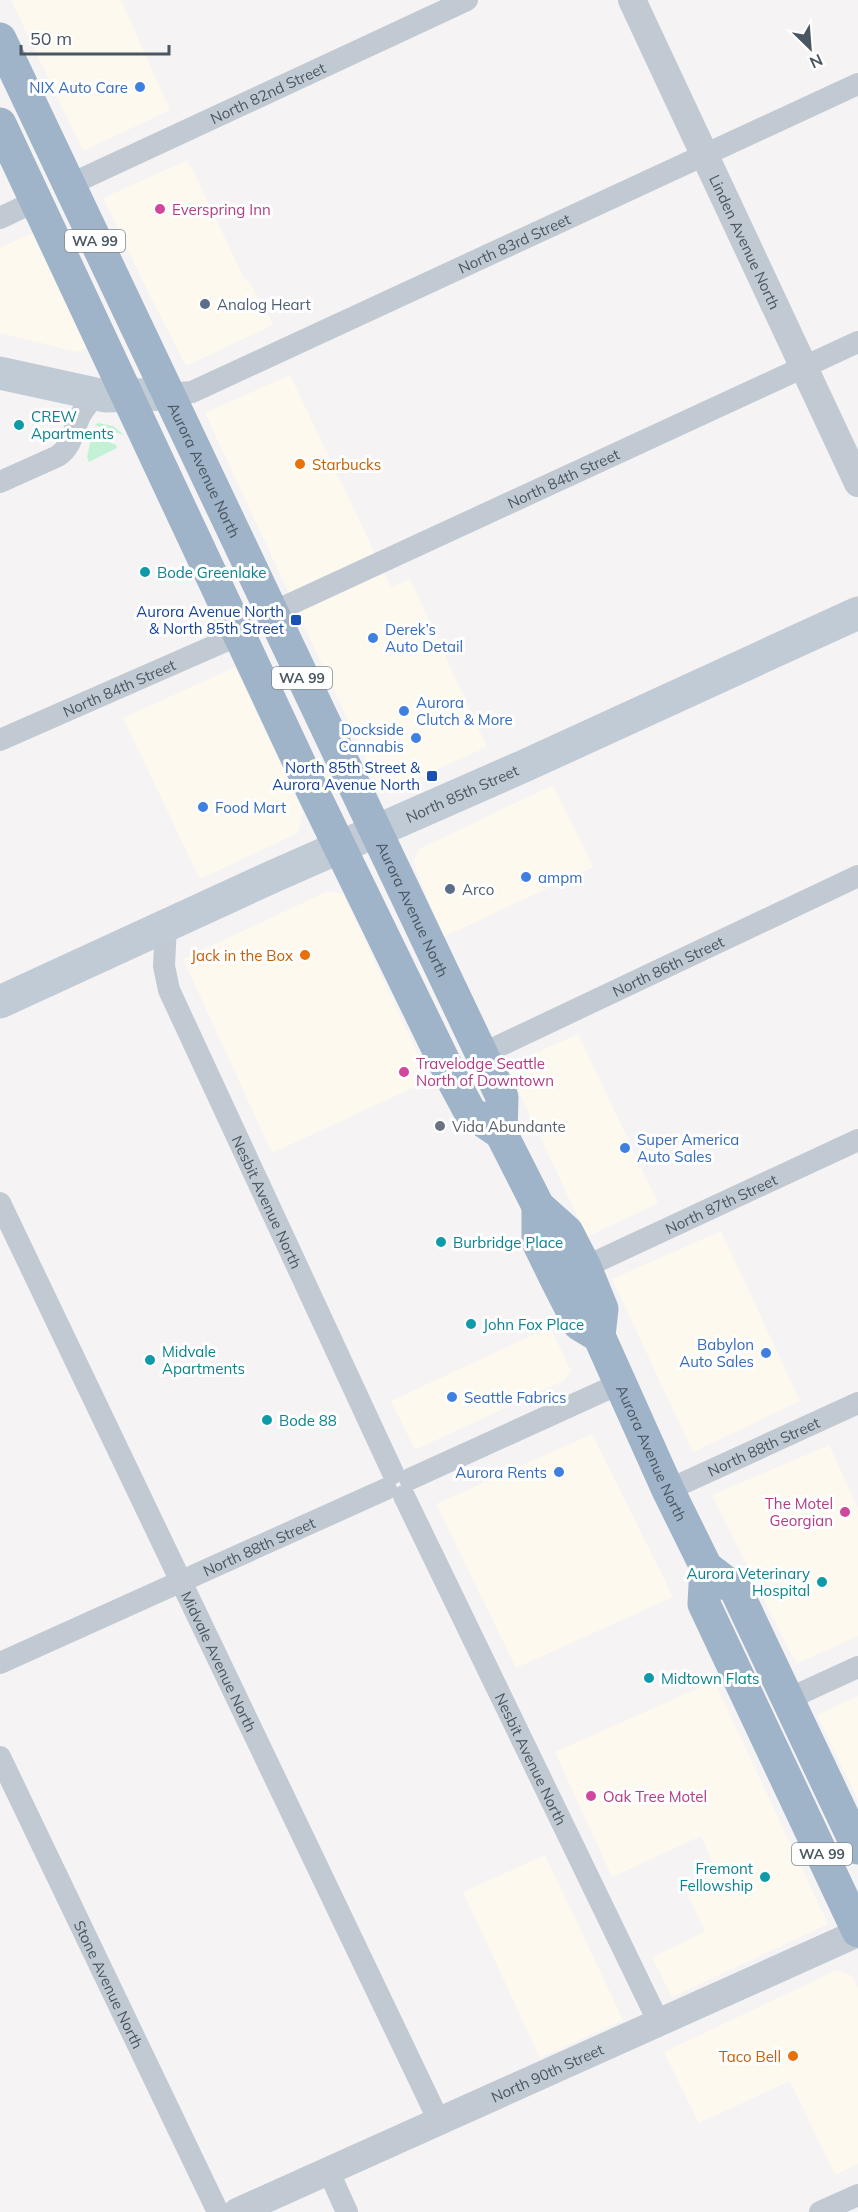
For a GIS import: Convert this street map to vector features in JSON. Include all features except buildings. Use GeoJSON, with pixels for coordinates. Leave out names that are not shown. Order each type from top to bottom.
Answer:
{"type":"FeatureCollection","features":[{"type":"Feature","properties":{"kind":"highway","name":"Aurora Avenue North"},"geometry":{"type":"LineString","coordinates":[[0,39],[167,394],[284,607],[376,832],[502,1098],[501,1133],[538,1206],[567,1232],[585,1267],[602,1309],[598,1335]]}},
{"type":"Feature","properties":{"kind":"highway","name":"Aurora Avenue North"},"geometry":{"type":"LineString","coordinates":[[0,124],[340,848],[470,1112],[501,1133]]}},
{"type":"Feature","properties":{"kind":"highway","name":"Aurora Avenue North"},"geometry":{"type":"LineString","coordinates":[[538,1206],[538,1242],[555,1279],[579,1324],[598,1335],[706,1568],[736,1590],[786,1700],[858,1848]]}},
{"type":"Feature","properties":{"kind":"highway","name":"Aurora Avenue North"},"geometry":{"type":"LineString","coordinates":[[706,1568],[704,1604],[858,1932]]}},
{"type":"Feature","properties":{"kind":"main road"},"geometry":{"type":"LineString","coordinates":[[0,373],[105,396],[167,394]]}},
{"type":"Feature","properties":{"kind":"main road","name":"North 85th Street"},"geometry":{"type":"LineString","coordinates":[[0,1002],[858,613]]}},
{"type":"Feature","properties":{"kind":"street","name":"North 82nd Street"},"geometry":{"type":"LineString","coordinates":[[69,185],[467,0]]}},
{"type":"Feature","properties":{"kind":"street","name":"Linden Avenue North"},"geometry":{"type":"LineString","coordinates":[[632,0],[858,483]]}},
{"type":"Feature","properties":{"kind":"street","name":"North 83rd Street"},"geometry":{"type":"LineString","coordinates":[[167,394],[192,392],[858,84]]}},
{"type":"Feature","properties":{"kind":"street"},"geometry":{"type":"LineString","coordinates":[[0,218],[36,201]]}},
{"type":"Feature","properties":{"kind":"street","name":"North 84th Street"},"geometry":{"type":"LineString","coordinates":[[284,607],[858,342]]}},
{"type":"Feature","properties":{"kind":"street"},"geometry":{"type":"LineString","coordinates":[[0,482],[67,450],[79,418],[96,394]]}},
{"type":"Feature","properties":{"kind":"street","name":"North 84th Street"},"geometry":{"type":"LineString","coordinates":[[0,740],[239,635]]}},
{"type":"Feature","properties":{"kind":"street","name":"North 86th Street"},"geometry":{"type":"LineString","coordinates":[[480,1055],[858,876]]}},
{"type":"Feature","properties":{"kind":"street","name":"Nesbit Avenue North"},"geometry":{"type":"LineString","coordinates":[[166,926],[164,966],[169,990],[398,1484],[659,2023]]}},
{"type":"Feature","properties":{"kind":"street","name":"North 87th Street"},"geometry":{"type":"LineString","coordinates":[[585,1267],[858,1140]]}},
{"type":"Feature","properties":{"kind":"street","name":"Midvale Avenue North"},"geometry":{"type":"LineString","coordinates":[[0,1203],[439,2121]]}},
{"type":"Feature","properties":{"kind":"street","name":"North 88th Street"},"geometry":{"type":"LineString","coordinates":[[0,1663],[621,1383]]}},
{"type":"Feature","properties":{"kind":"street","name":"North 88th Street"},"geometry":{"type":"LineString","coordinates":[[669,1490],[858,1403]]}},
{"type":"Feature","properties":{"kind":"street"},"geometry":{"type":"LineString","coordinates":[[786,1700],[858,1667]]}},
{"type":"Feature","properties":{"kind":"street","name":"Stone Avenue North"},"geometry":{"type":"LineString","coordinates":[[0,1757],[218,2212]]}},
{"type":"Feature","properties":{"kind":"street","name":"North 90th Street"},"geometry":{"type":"LineString","coordinates":[[237,2212],[858,1932]]}},
{"type":"Feature","properties":{"kind":"street"},"geometry":{"type":"LineString","coordinates":[[328,2172],[347,2212]]}},
{"type":"Feature","properties":{"kind":"street"},"geometry":{"type":"LineString","coordinates":[[820,2212],[858,2195]]}},
{"type":"Feature","properties":{"kind":"shaded area"},"geometry":{"type":"Polygon","coordinates":[[[11,0],[121,0],[170,110],[83,151],[11,0]]]}},
{"type":"Feature","properties":{"kind":"shaded area"},"geometry":{"type":"Polygon","coordinates":[[[188,160],[244,278],[251,284],[258,300],[261,299],[273,325],[188,365],[185,364],[152,300],[104,200],[105,197],[188,160]]]}},
{"type":"Feature","properties":{"kind":"shaded area"},"geometry":{"type":"Polygon","coordinates":[[[32,233],[86,347],[78,352],[0,333],[0,248],[32,233]]]}},
{"type":"Feature","properties":{"kind":"shaded area"},"geometry":{"type":"Polygon","coordinates":[[[290,375],[391,587],[410,579],[487,747],[399,786],[376,780],[205,413],[290,375]]]}},
{"type":"Feature","properties":{"kind":"shaded area"},"geometry":{"type":"Polygon","coordinates":[[[235,667],[303,812],[298,833],[200,879],[123,718],[235,667]]]}},
{"type":"Feature","properties":{"kind":"shaded area"},"geometry":{"type":"Polygon","coordinates":[[[553,785],[593,867],[443,937],[413,862],[419,849],[553,785]]]}},
{"type":"Feature","properties":{"kind":"shaded area"},"geometry":{"type":"Polygon","coordinates":[[[328,891],[343,894],[430,1080],[272,1153],[183,959],[328,891]]]}},
{"type":"Feature","properties":{"kind":"shaded area"},"geometry":{"type":"Polygon","coordinates":[[[578,1034],[658,1203],[587,1237],[507,1066],[578,1034]]]}},
{"type":"Feature","properties":{"kind":"shaded area"},"geometry":{"type":"Polygon","coordinates":[[[721,1231],[800,1401],[693,1452],[612,1279],[721,1231]]]}},
{"type":"Feature","properties":{"kind":"shaded area"},"geometry":{"type":"Polygon","coordinates":[[[550,1327],[571,1371],[565,1380],[415,1450],[391,1401],[550,1327]]]}},
{"type":"Feature","properties":{"kind":"shaded area"},"geometry":{"type":"Polygon","coordinates":[[[592,1434],[673,1597],[516,1668],[436,1504],[592,1434]]]}},
{"type":"Feature","properties":{"kind":"shaded area"},"geometry":{"type":"Polygon","coordinates":[[[829,1445],[858,1508],[858,1636],[796,1664],[712,1495],[829,1445]]]}},
{"type":"Feature","properties":{"kind":"shaded area"},"geometry":{"type":"Polygon","coordinates":[[[714,1681],[828,1924],[672,1997],[652,1957],[705,1932],[685,1889],[717,1873],[701,1836],[612,1877],[555,1752],[714,1681]]]}},
{"type":"Feature","properties":{"kind":"shaded area"},"geometry":{"type":"Polygon","coordinates":[[[858,1696],[858,1800],[817,1715],[858,1696]]]}},
{"type":"Feature","properties":{"kind":"shaded area"},"geometry":{"type":"Polygon","coordinates":[[[545,1855],[623,2020],[540,2058],[463,1892],[545,1855]]]}},
{"type":"Feature","properties":{"kind":"shaded area"},"geometry":{"type":"Polygon","coordinates":[[[837,1970],[852,1976],[858,1988],[858,2164],[835,2175],[790,2081],[699,2123],[664,2052],[837,1970]]]}},
{"type":"Feature","properties":{"kind":"green space"},"geometry":{"type":"Polygon","coordinates":[[[98,423],[113,426],[124,435],[95,425],[98,423]]]}},
{"type":"Feature","properties":{"kind":"green space"},"geometry":{"type":"Polygon","coordinates":[[[92,435],[116,445],[117,448],[89,462],[87,457],[92,435]]]}},
{"type":"Feature","properties":{"kind":"place","name":"NIX Auto Care"},"geometry":{"type":"Point","coordinates":[140,87]}},
{"type":"Feature","properties":{"kind":"place","name":"Everspring Inn"},"geometry":{"type":"Point","coordinates":[160,209]}},
{"type":"Feature","properties":{"kind":"place","name":"Analog Heart"},"geometry":{"type":"Point","coordinates":[205,304]}},
{"type":"Feature","properties":{"kind":"place","name":"CREW Apartments"},"geometry":{"type":"Point","coordinates":[19,425]}},
{"type":"Feature","properties":{"kind":"place","name":"Starbucks"},"geometry":{"type":"Point","coordinates":[300,464]}},
{"type":"Feature","properties":{"kind":"place","name":"Bode Greenlake"},"geometry":{"type":"Point","coordinates":[145,572]}},
{"type":"Feature","properties":{"kind":"place","name":"Aurora Avenue North & North 85th Street"},"geometry":{"type":"Point","coordinates":[296,620]}},
{"type":"Feature","properties":{"kind":"place","name":"Derek’s Auto Detail"},"geometry":{"type":"Point","coordinates":[373,638]}},
{"type":"Feature","properties":{"kind":"place","name":"Aurora Clutch & More"},"geometry":{"type":"Point","coordinates":[404,711]}},
{"type":"Feature","properties":{"kind":"place","name":"Dockside Cannabis"},"geometry":{"type":"Point","coordinates":[416,738]}},
{"type":"Feature","properties":{"kind":"place","name":"North 85th Street & Aurora Avenue North"},"geometry":{"type":"Point","coordinates":[432,776]}},
{"type":"Feature","properties":{"kind":"place","name":"Food Mart"},"geometry":{"type":"Point","coordinates":[203,807]}},
{"type":"Feature","properties":{"kind":"place","name":"ampm"},"geometry":{"type":"Point","coordinates":[526,877]}},
{"type":"Feature","properties":{"kind":"place","name":"Arco"},"geometry":{"type":"Point","coordinates":[450,889]}},
{"type":"Feature","properties":{"kind":"place","name":"Jack in the Box"},"geometry":{"type":"Point","coordinates":[305,955]}},
{"type":"Feature","properties":{"kind":"place","name":"Travelodge Seattle North of Downtown"},"geometry":{"type":"Point","coordinates":[404,1072]}},
{"type":"Feature","properties":{"kind":"place","name":"Vida Abundante"},"geometry":{"type":"Point","coordinates":[440,1126]}},
{"type":"Feature","properties":{"kind":"place","name":"Super America Auto Sales"},"geometry":{"type":"Point","coordinates":[625,1148]}},
{"type":"Feature","properties":{"kind":"place","name":"Burbridge Place"},"geometry":{"type":"Point","coordinates":[441,1242]}},
{"type":"Feature","properties":{"kind":"place","name":"John Fox Place"},"geometry":{"type":"Point","coordinates":[471,1324]}},
{"type":"Feature","properties":{"kind":"place","name":"Babylon Auto Sales"},"geometry":{"type":"Point","coordinates":[766,1353]}},
{"type":"Feature","properties":{"kind":"place","name":"Midvale Apartments"},"geometry":{"type":"Point","coordinates":[150,1360]}},
{"type":"Feature","properties":{"kind":"place","name":"Seattle Fabrics"},"geometry":{"type":"Point","coordinates":[452,1397]}},
{"type":"Feature","properties":{"kind":"place","name":"Bode 88"},"geometry":{"type":"Point","coordinates":[267,1420]}},
{"type":"Feature","properties":{"kind":"place","name":"Aurora Rents"},"geometry":{"type":"Point","coordinates":[559,1472]}},
{"type":"Feature","properties":{"kind":"place","name":"The Motel Georgian"},"geometry":{"type":"Point","coordinates":[845,1512]}},
{"type":"Feature","properties":{"kind":"place","name":"Aurora Veterinary Hospital"},"geometry":{"type":"Point","coordinates":[822,1582]}},
{"type":"Feature","properties":{"kind":"place","name":"Midtown Flats"},"geometry":{"type":"Point","coordinates":[649,1678]}},
{"type":"Feature","properties":{"kind":"place","name":"Oak Tree Motel"},"geometry":{"type":"Point","coordinates":[591,1796]}},
{"type":"Feature","properties":{"kind":"place","name":"Fremont Fellowship"},"geometry":{"type":"Point","coordinates":[765,1877]}},
{"type":"Feature","properties":{"kind":"place","name":"Taco Bell"},"geometry":{"type":"Point","coordinates":[793,2056]}}]}
